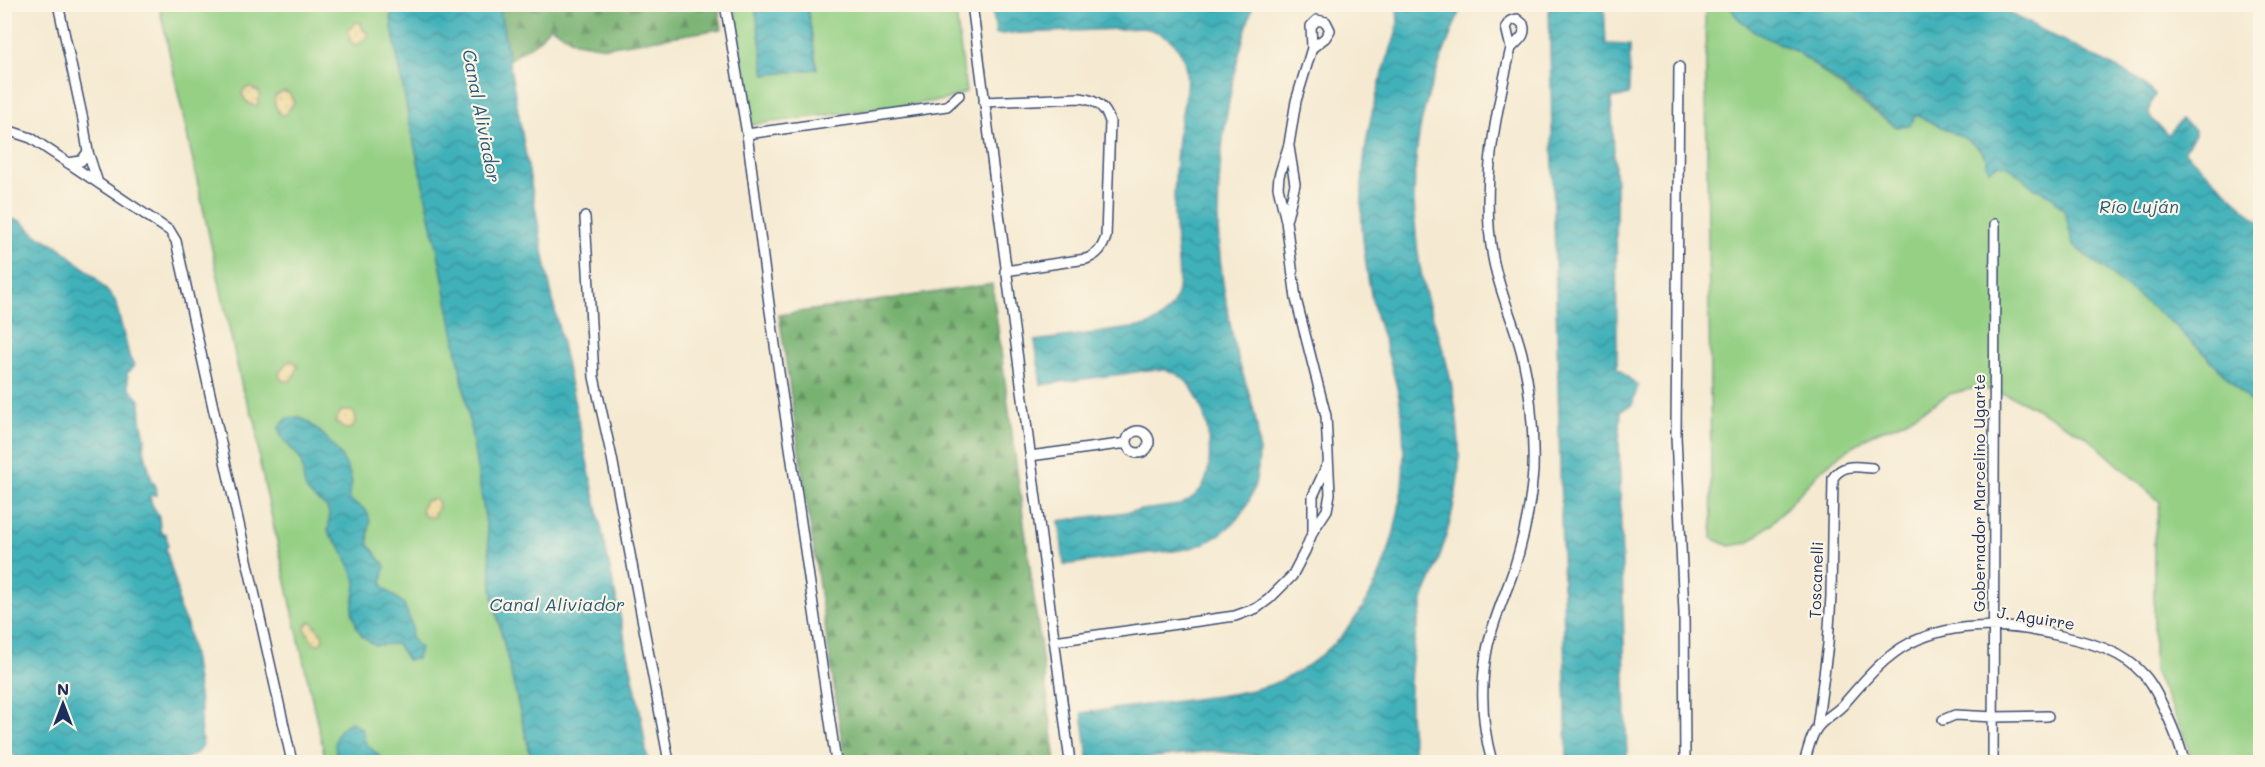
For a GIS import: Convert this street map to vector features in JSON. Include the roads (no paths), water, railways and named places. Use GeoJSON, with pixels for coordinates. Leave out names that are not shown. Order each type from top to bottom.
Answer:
{"type":"FeatureCollection","features":[{"type":"Feature","properties":{"kind":"street"},"geometry":{"type":"LineString","coordinates":[[58,4],[88,152],[98,183]]}},
{"type":"Feature","properties":{"kind":"street"},"geometry":{"type":"LineString","coordinates":[[725,4],[747,134],[772,327],[836,762]]}},
{"type":"Feature","properties":{"kind":"street"},"geometry":{"type":"LineString","coordinates":[[972,4],[1070,762]]}},
{"type":"Feature","properties":{"kind":"street"},"geometry":{"type":"LineString","coordinates":[[1054,641],[1246,613],[1269,600],[1287,582],[1305,552],[1313,531],[1322,519],[1329,503],[1326,416],[1296,299],[1286,221],[1278,187],[1289,144],[1296,101],[1312,48]]}},
{"type":"Feature","properties":{"kind":"street"},"geometry":{"type":"LineString","coordinates":[[1492,762],[1483,713],[1486,650],[1520,549],[1528,513],[1533,472],[1533,433],[1526,371],[1495,269],[1488,224],[1489,168],[1511,48]]}},
{"type":"Feature","properties":{"kind":"street"},"geometry":{"type":"LineString","coordinates":[[1678,67],[1676,436],[1684,612],[1685,762]]}},
{"type":"Feature","properties":{"kind":"street"},"geometry":{"type":"LineString","coordinates":[[747,134],[947,106],[959,95]]}},
{"type":"Feature","properties":{"kind":"street"},"geometry":{"type":"LineString","coordinates":[[984,102],[1091,99],[1104,109],[1110,122],[1106,237],[1102,247],[1094,256],[1086,259],[1005,271]]}},
{"type":"Feature","properties":{"kind":"street"},"geometry":{"type":"LineString","coordinates":[[4,132],[13,132],[31,138],[170,231],[176,241],[290,760]]}},
{"type":"Feature","properties":{"kind":"street"},"geometry":{"type":"LineString","coordinates":[[1286,221],[1295,184],[1289,144]]}},
{"type":"Feature","properties":{"kind":"street"},"geometry":{"type":"LineString","coordinates":[[68,163],[81,161],[88,152]]}},
{"type":"Feature","properties":{"kind":"street"},"geometry":{"type":"LineString","coordinates":[[585,217],[594,377],[612,458],[669,762]]}},
{"type":"Feature","properties":{"kind":"street","name":"Gobernador Marcelino Ugarte"},"geometry":{"type":"LineString","coordinates":[[1994,762],[1995,224]]}},
{"type":"Feature","properties":{"kind":"street"},"geometry":{"type":"LineString","coordinates":[[1030,456],[1127,443]]}},
{"type":"Feature","properties":{"kind":"street"},"geometry":{"type":"LineString","coordinates":[[1313,531],[1313,496],[1328,464]]}},
{"type":"Feature","properties":{"kind":"street","name":"Toscanelli"},"geometry":{"type":"LineString","coordinates":[[1817,728],[1828,644],[1831,597],[1833,477],[1847,466],[1872,468]]}},
{"type":"Feature","properties":{"kind":"street","name":"J. Aguirre"},"geometry":{"type":"LineString","coordinates":[[1804,762],[1817,728],[1840,708],[1882,664],[1903,648],[1937,633],[1993,625],[2033,629],[2100,645],[2132,664],[2147,678],[2156,694],[2175,734],[2184,762]]}},
{"type":"Feature","properties":{"kind":"street"},"geometry":{"type":"LineString","coordinates":[[1942,720],[1955,715],[2048,716]]}},
{"type":"Feature","properties":{"kind":"water","name":"Río Luján"},"geometry":{"type":"Polygon","coordinates":[[[1731,4],[1998,5],[2011,14],[2140,80],[2155,95],[2149,108],[2153,121],[2168,135],[2181,120],[2195,130],[2195,134],[2184,151],[2260,223],[2260,412],[2173,324],[2073,245],[2065,212],[2053,197],[2033,187],[2007,165],[1998,164],[1989,170],[1984,154],[1978,147],[1916,114],[1910,125],[1897,127],[1800,54],[1747,26],[1736,16],[1731,4]]]}},
{"type":"Feature","properties":{"kind":"water","name":"Canal Aliviador"},"geometry":{"type":"Polygon","coordinates":[[[390,5],[499,5],[547,273],[640,710],[648,762],[532,762],[493,598],[488,536],[465,394],[438,252],[409,120],[390,5]]]}},
{"type":"Feature","properties":{"kind":"water"},"geometry":{"type":"Polygon","coordinates":[[[755,5],[807,5],[817,69],[765,75],[755,5]]]}},
{"type":"Feature","properties":{"kind":"water"},"geometry":{"type":"Polygon","coordinates":[[[992,5],[1253,5],[1238,57],[1227,110],[1220,163],[1218,218],[1219,251],[1226,300],[1238,361],[1249,393],[1258,433],[1258,467],[1255,484],[1241,514],[1221,533],[1199,545],[1178,550],[1064,565],[1059,521],[1184,503],[1197,494],[1204,484],[1210,455],[1209,438],[1200,403],[1192,388],[1181,377],[1169,371],[1152,370],[1041,385],[1035,341],[1147,326],[1162,317],[1173,305],[1178,286],[1174,220],[1175,170],[1187,81],[1183,58],[1180,51],[1164,35],[1143,28],[996,34],[992,5]]]}},
{"type":"Feature","properties":{"kind":"water"},"geometry":{"type":"Polygon","coordinates":[[[1397,5],[1462,5],[1428,98],[1420,129],[1415,167],[1415,226],[1420,264],[1425,292],[1451,381],[1459,451],[1458,479],[1451,519],[1423,601],[1414,641],[1410,681],[1410,722],[1416,762],[1282,762],[1252,755],[1211,751],[1112,762],[1089,762],[1082,713],[1232,694],[1270,685],[1307,666],[1338,640],[1363,607],[1381,571],[1394,531],[1402,490],[1404,448],[1399,395],[1374,308],[1368,278],[1362,227],[1362,201],[1368,130],[1379,85],[1395,37],[1398,24],[1397,5]]]}},
{"type":"Feature","properties":{"kind":"water"},"geometry":{"type":"Polygon","coordinates":[[[1549,5],[1604,5],[1606,44],[1630,45],[1629,95],[1611,98],[1616,185],[1617,368],[1638,386],[1632,405],[1621,410],[1619,443],[1627,762],[1567,762],[1549,5]]]}},
{"type":"Feature","properties":{"kind":"water"},"geometry":{"type":"Polygon","coordinates":[[[5,218],[21,221],[38,236],[58,246],[94,276],[115,300],[130,359],[135,365],[127,373],[129,388],[140,400],[145,438],[144,450],[157,495],[150,495],[158,515],[161,533],[166,534],[168,545],[166,550],[177,588],[179,608],[187,625],[201,710],[200,726],[203,746],[194,755],[176,762],[22,762],[5,748],[5,218]]]}},
{"type":"Feature","properties":{"kind":"water"},"geometry":{"type":"Polygon","coordinates":[[[300,417],[325,436],[345,463],[352,482],[349,498],[364,509],[368,515],[369,543],[385,566],[382,583],[384,588],[404,604],[412,626],[411,638],[420,648],[417,659],[407,660],[397,644],[375,645],[362,636],[357,628],[352,611],[355,578],[340,546],[330,536],[327,508],[306,489],[301,461],[280,432],[279,427],[288,418],[300,417]]]}},
{"type":"Feature","properties":{"kind":"water"},"geometry":{"type":"Polygon","coordinates":[[[351,722],[362,729],[366,744],[386,762],[339,762],[335,745],[337,734],[340,729],[351,722]]]}}]}
